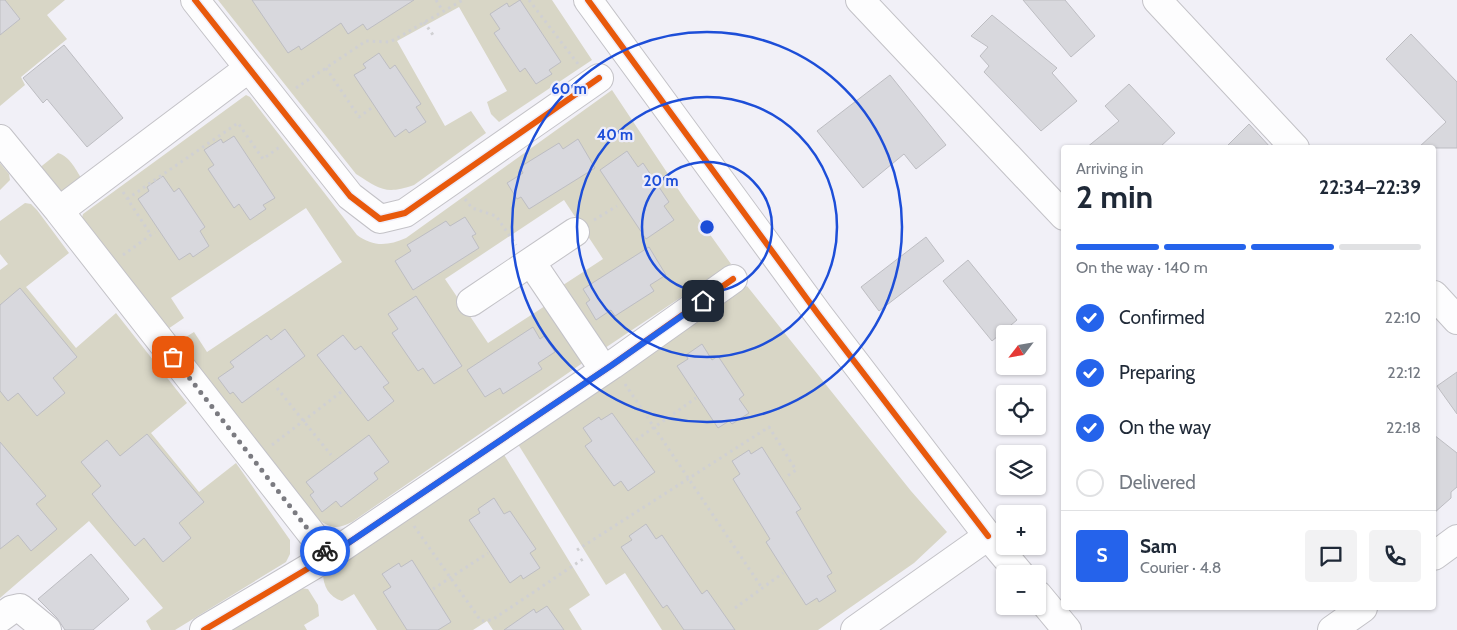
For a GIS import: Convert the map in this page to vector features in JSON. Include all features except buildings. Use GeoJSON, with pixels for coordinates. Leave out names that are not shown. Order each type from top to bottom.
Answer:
{"type":"FeatureCollection","features":[{"type":"Feature","properties":{"kind":"street"},"geometry":{"type":"LineString","coordinates":[[196,0],[350,196],[380,219],[405,213],[595,80]]}},
{"type":"Feature","properties":{"kind":"street"},"geometry":{"type":"LineString","coordinates":[[588,0],[818,314],[988,536],[1012,565]]}},
{"type":"Feature","properties":{"kind":"street"},"geometry":{"type":"LineString","coordinates":[[860,0],[1061,213]]}},
{"type":"Feature","properties":{"kind":"street"},"geometry":{"type":"LineString","coordinates":[[1157,0],[1292,145]]}},
{"type":"Feature","properties":{"kind":"street"},"geometry":{"type":"LineString","coordinates":[[59,211],[249,68]]}},
{"type":"Feature","properties":{"kind":"street"},"geometry":{"type":"LineString","coordinates":[[0,139],[104,268],[329,556]]}},
{"type":"Feature","properties":{"kind":"street"},"geometry":{"type":"LineString","coordinates":[[472,302],[575,232]]}},
{"type":"Feature","properties":{"kind":"street"},"geometry":{"type":"LineString","coordinates":[[530,263],[608,368]]}},
{"type":"Feature","properties":{"kind":"street"},"geometry":{"type":"LineString","coordinates":[[204,630],[329,556],[608,368],[733,279]]}},
{"type":"Feature","properties":{"kind":"street"},"geometry":{"type":"LineString","coordinates":[[1436,297],[1457,320]]}},
{"type":"Feature","properties":{"kind":"street"},"geometry":{"type":"LineString","coordinates":[[855,630],[988,536]]}},
{"type":"Feature","properties":{"kind":"street"},"geometry":{"type":"LineString","coordinates":[[1436,555],[1457,539]]}},
{"type":"Feature","properties":{"kind":"street"},"geometry":{"type":"LineString","coordinates":[[1046,605],[1067,630]]}},
{"type":"Feature","properties":{"kind":"street"},"geometry":{"type":"LineString","coordinates":[[0,618],[11,610],[20,608],[47,630]]}},
{"type":"Feature","properties":{"kind":"street"},"geometry":{"type":"LineString","coordinates":[[1332,630],[1360,610]]}},
{"type":"Feature","properties":{"kind":"path"},"geometry":{"type":"LineString","coordinates":[[436,0],[443,11]]}},
{"type":"Feature","properties":{"kind":"path"},"geometry":{"type":"LineString","coordinates":[[276,102],[366,41],[390,42],[463,0]]}},
{"type":"Feature","properties":{"kind":"path"},"geometry":{"type":"LineString","coordinates":[[529,0],[595,80]]}},
{"type":"Feature","properties":{"kind":"path"},"geometry":{"type":"LineString","coordinates":[[424,22],[433,35]]}},
{"type":"Feature","properties":{"kind":"path"},"geometry":{"type":"LineString","coordinates":[[326,68],[359,117],[374,107]]}},
{"type":"Feature","properties":{"kind":"path"},"geometry":{"type":"LineString","coordinates":[[127,198],[238,123],[263,159]]}},
{"type":"Feature","properties":{"kind":"path"},"geometry":{"type":"LineString","coordinates":[[110,173],[151,235]]}},
{"type":"Feature","properties":{"kind":"path"},"geometry":{"type":"LineString","coordinates":[[452,180],[472,208],[496,216],[530,263]]}},
{"type":"Feature","properties":{"kind":"path"},"geometry":{"type":"LineString","coordinates":[[104,268],[155,232]]}},
{"type":"Feature","properties":{"kind":"path"},"geometry":{"type":"LineString","coordinates":[[608,368],[655,427],[762,588]]}},
{"type":"Feature","properties":{"kind":"path"},"geometry":{"type":"LineString","coordinates":[[277,388],[331,455]]}},
{"type":"Feature","properties":{"kind":"path"},"geometry":{"type":"LineString","coordinates":[[254,460],[341,392]]}},
{"type":"Feature","properties":{"kind":"path"},"geometry":{"type":"LineString","coordinates":[[636,440],[696,398]]}},
{"type":"Feature","properties":{"kind":"path"},"geometry":{"type":"LineString","coordinates":[[577,550],[769,427],[796,470],[786,477]]}},
{"type":"Feature","properties":{"kind":"path"},"geometry":{"type":"LineString","coordinates":[[401,507],[481,621],[492,620],[583,559]]}},
{"type":"Feature","properties":{"kind":"path"},"geometry":{"type":"LineString","coordinates":[[433,589],[488,553]]}},
{"type":"Feature","properties":{"kind":"path"},"geometry":{"type":"LineString","coordinates":[[735,608],[783,573]]}},
{"type":"Feature","properties":{"kind":"shaded area"},"geometry":{"type":"Polygon","coordinates":[[[0,0],[65,0],[47,15],[67,39],[21,77],[25,85],[0,106],[0,0]]]}},
{"type":"Feature","properties":{"kind":"shaded area"},"geometry":{"type":"Polygon","coordinates":[[[218,0],[552,0],[592,60],[499,122],[491,114],[487,102],[507,91],[459,7],[397,41],[445,126],[471,111],[486,133],[414,185],[389,190],[377,187],[356,174],[218,0]]]}},
{"type":"Feature","properties":{"kind":"shaded area"},"geometry":{"type":"Polygon","coordinates":[[[612,90],[684,198],[731,264],[599,352],[557,289],[603,259],[564,200],[445,279],[488,343],[545,306],[584,362],[352,522],[341,526],[328,525],[313,516],[176,343],[194,332],[207,352],[342,262],[306,208],[171,298],[184,318],[165,331],[81,221],[83,214],[246,95],[250,97],[357,235],[369,242],[393,243],[406,238],[612,90]]]}},
{"type":"Feature","properties":{"kind":"shaded area"},"geometry":{"type":"Polygon","coordinates":[[[58,153],[70,161],[83,181],[62,199],[38,169],[58,153]]]}},
{"type":"Feature","properties":{"kind":"shaded area"},"geometry":{"type":"Polygon","coordinates":[[[0,163],[9,174],[10,180],[0,190],[0,163]]]}},
{"type":"Feature","properties":{"kind":"shaded area"},"geometry":{"type":"Polygon","coordinates":[[[25,203],[31,204],[37,210],[69,253],[26,287],[76,348],[116,313],[187,403],[151,433],[199,492],[236,463],[290,540],[290,554],[286,562],[175,630],[151,630],[146,621],[163,608],[89,521],[0,598],[0,270],[8,264],[0,254],[0,221],[25,203]]]}},
{"type":"Feature","properties":{"kind":"shaded area"},"geometry":{"type":"Polygon","coordinates":[[[747,286],[911,491],[947,532],[914,563],[818,630],[662,630],[625,573],[606,585],[516,441],[747,286]]]}},
{"type":"Feature","properties":{"kind":"shaded area"},"geometry":{"type":"Polygon","coordinates":[[[503,453],[590,595],[569,609],[582,630],[493,630],[487,621],[473,630],[377,630],[354,594],[342,601],[330,594],[324,582],[323,573],[423,510],[503,453]]]}},
{"type":"Feature","properties":{"kind":"shaded area"},"geometry":{"type":"Polygon","coordinates":[[[300,588],[308,589],[318,605],[319,616],[304,625],[307,630],[229,630],[300,588]]]}},
{"type":"Feature","properties":{"kind":"cycle path"},"geometry":{"type":"LineString","coordinates":[[195,0],[350,196],[380,219],[405,213],[599,78]]}},
{"type":"Feature","properties":{"kind":"cycle path"},"geometry":{"type":"LineString","coordinates":[[588,0],[818,314],[988,536]]}},
{"type":"Feature","properties":{"kind":"cycle path"},"geometry":{"type":"LineString","coordinates":[[204,630],[329,556],[612,365],[733,279]]}},
{"type":"Feature","properties":{"kind":"way so far"},"geometry":{"type":"LineString","coordinates":[[173,357],[325,551]]}},
{"type":"Feature","properties":{"kind":"route"},"geometry":{"type":"LineString","coordinates":[[325,551],[329,556],[612,365],[703,301]]}}]}
